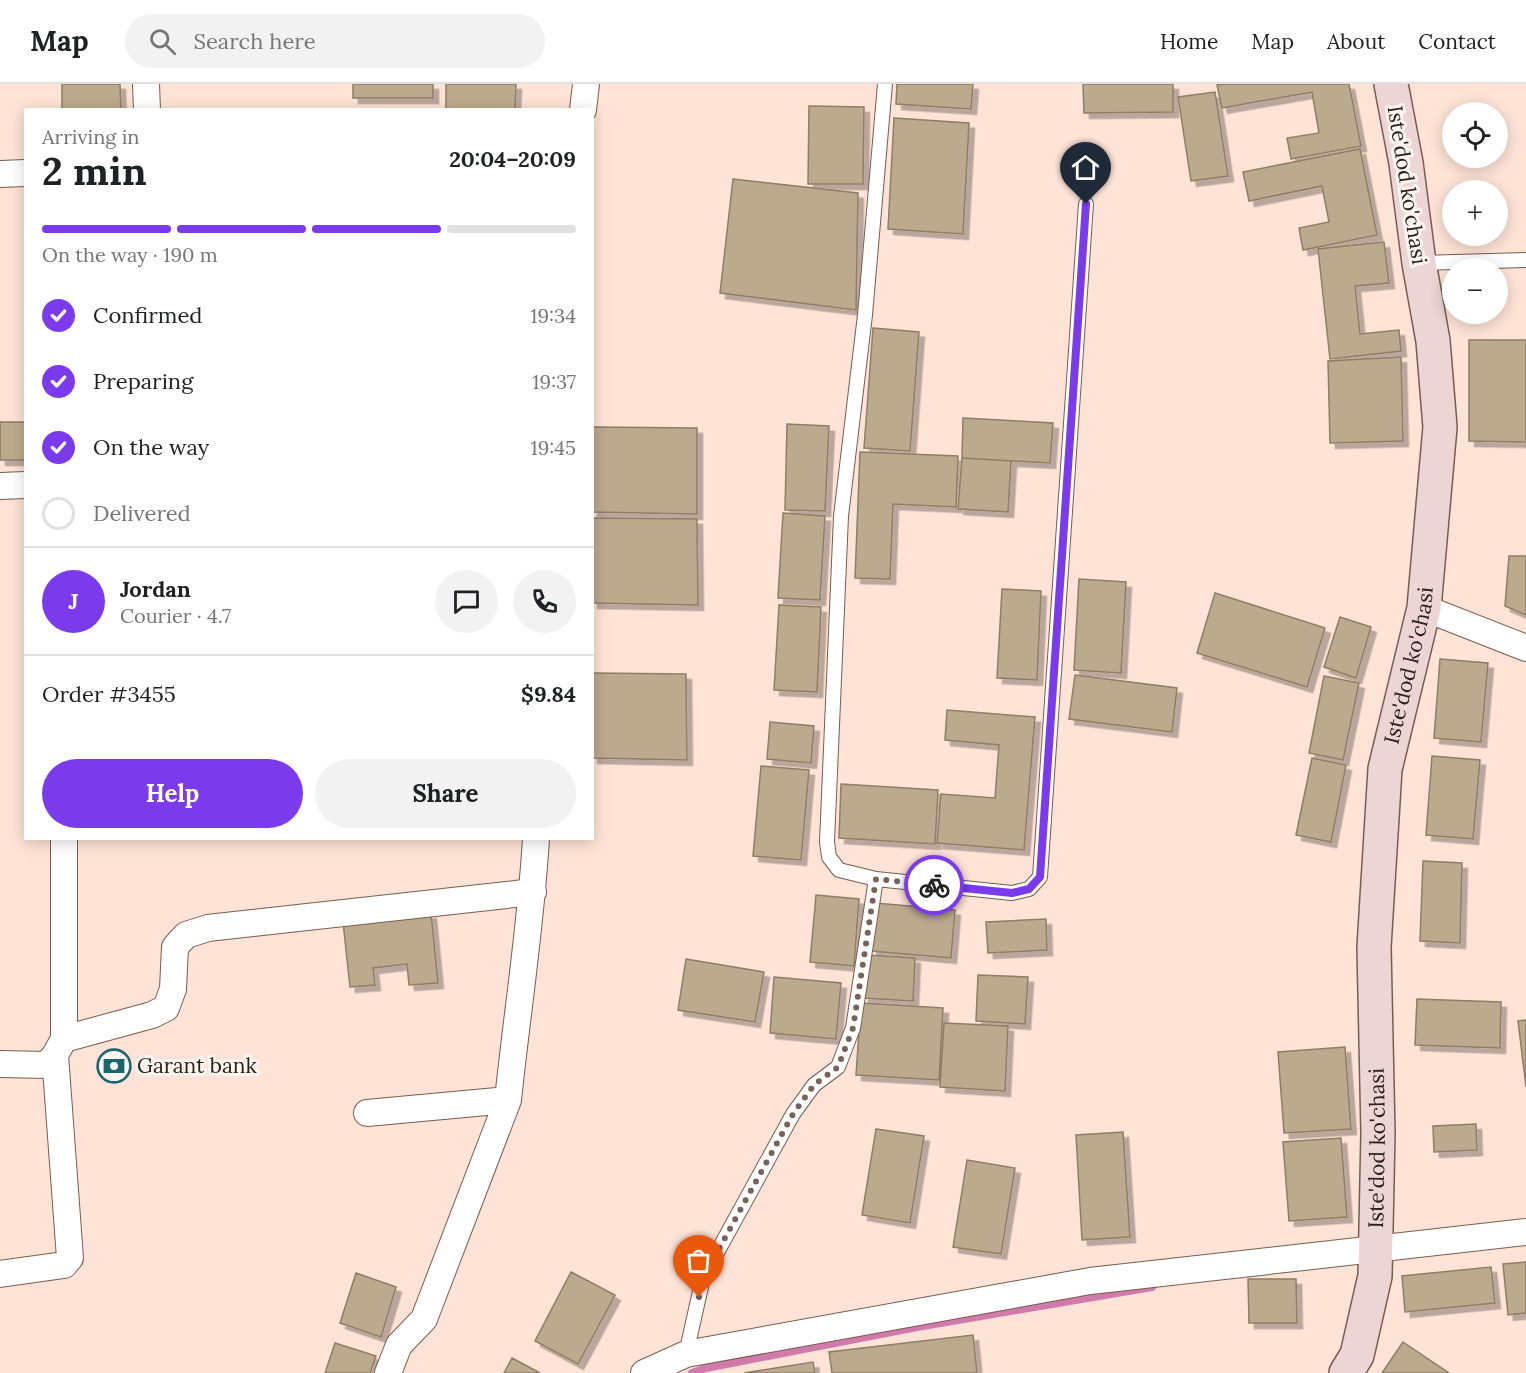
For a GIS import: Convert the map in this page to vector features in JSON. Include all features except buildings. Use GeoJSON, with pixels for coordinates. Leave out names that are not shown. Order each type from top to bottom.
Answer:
{"type":"FeatureCollection","features":[{"type":"Feature","properties":{"kind":"street"},"geometry":{"type":"LineString","coordinates":[[146,84],[147,108]]}},
{"type":"Feature","properties":{"kind":"street"},"geometry":{"type":"LineString","coordinates":[[584,108],[586,84]]}},
{"type":"Feature","properties":{"kind":"street","name":"Iste'dod ko'chasi"},"geometry":{"type":"LineString","coordinates":[[1346,1373],[1357,1356],[1375,1263],[1378,1133],[1374,948],[1385,769],[1424,608],[1440,427],[1433,341],[1419,264],[1406,163],[1390,84]]}},
{"type":"Feature","properties":{"kind":"street"},"geometry":{"type":"LineString","coordinates":[[0,174],[24,173]]}},
{"type":"Feature","properties":{"kind":"street"},"geometry":{"type":"LineString","coordinates":[[0,486],[24,485]]}},
{"type":"Feature","properties":{"kind":"street"},"geometry":{"type":"LineString","coordinates":[[1424,608],[1526,648]]}},
{"type":"Feature","properties":{"kind":"street"},"geometry":{"type":"LineString","coordinates":[[0,1274],[64,1265],[70,1258],[59,1047],[64,840]]}},
{"type":"Feature","properties":{"kind":"street"},"geometry":{"type":"LineString","coordinates":[[388,1373],[399,1345],[424,1319],[508,1100],[519,991],[533,892],[536,840]]}},
{"type":"Feature","properties":{"kind":"street"},"geometry":{"type":"LineString","coordinates":[[0,1064],[47,1065],[59,1047],[166,1008],[173,989],[175,947],[186,935],[208,928],[533,892]]}},
{"type":"Feature","properties":{"kind":"street"},"geometry":{"type":"LineString","coordinates":[[367,1113],[508,1100]]}},
{"type":"Feature","properties":{"kind":"street"},"geometry":{"type":"LineString","coordinates":[[644,1373],[686,1354],[1090,1281],[1375,1263],[1526,1232]]}},
{"type":"Feature","properties":{"kind":"lane"},"geometry":{"type":"LineString","coordinates":[[885,84],[866,315],[841,516],[827,842],[829,857],[839,870],[876,879],[1012,893],[1029,889],[1040,877],[1086,204]]}},
{"type":"Feature","properties":{"kind":"lane"},"geometry":{"type":"LineString","coordinates":[[1419,264],[1526,260]]}},
{"type":"Feature","properties":{"kind":"lane"},"geometry":{"type":"LineString","coordinates":[[686,1354],[703,1278],[793,1114],[814,1085],[838,1067],[846,1048],[853,1028],[876,879]]}},
{"type":"Feature","properties":{"kind":"waterway"},"geometry":{"type":"LineString","coordinates":[[692,1373],[706,1368],[917,1327],[1152,1287]]}},
{"type":"Feature","properties":{"kind":"way so far"},"geometry":{"type":"LineString","coordinates":[[699,1297],[703,1278],[793,1114],[814,1085],[838,1067],[853,1028],[876,879],[934,885]]}},
{"type":"Feature","properties":{"kind":"place","name":"Garant bank"},"geometry":{"type":"Point","coordinates":[114,1066]}},
{"type":"Feature","properties":{"kind":"route"},"geometry":{"type":"LineString","coordinates":[[934,885],[1012,893],[1029,889],[1040,877],[1086,204]]}}]}
